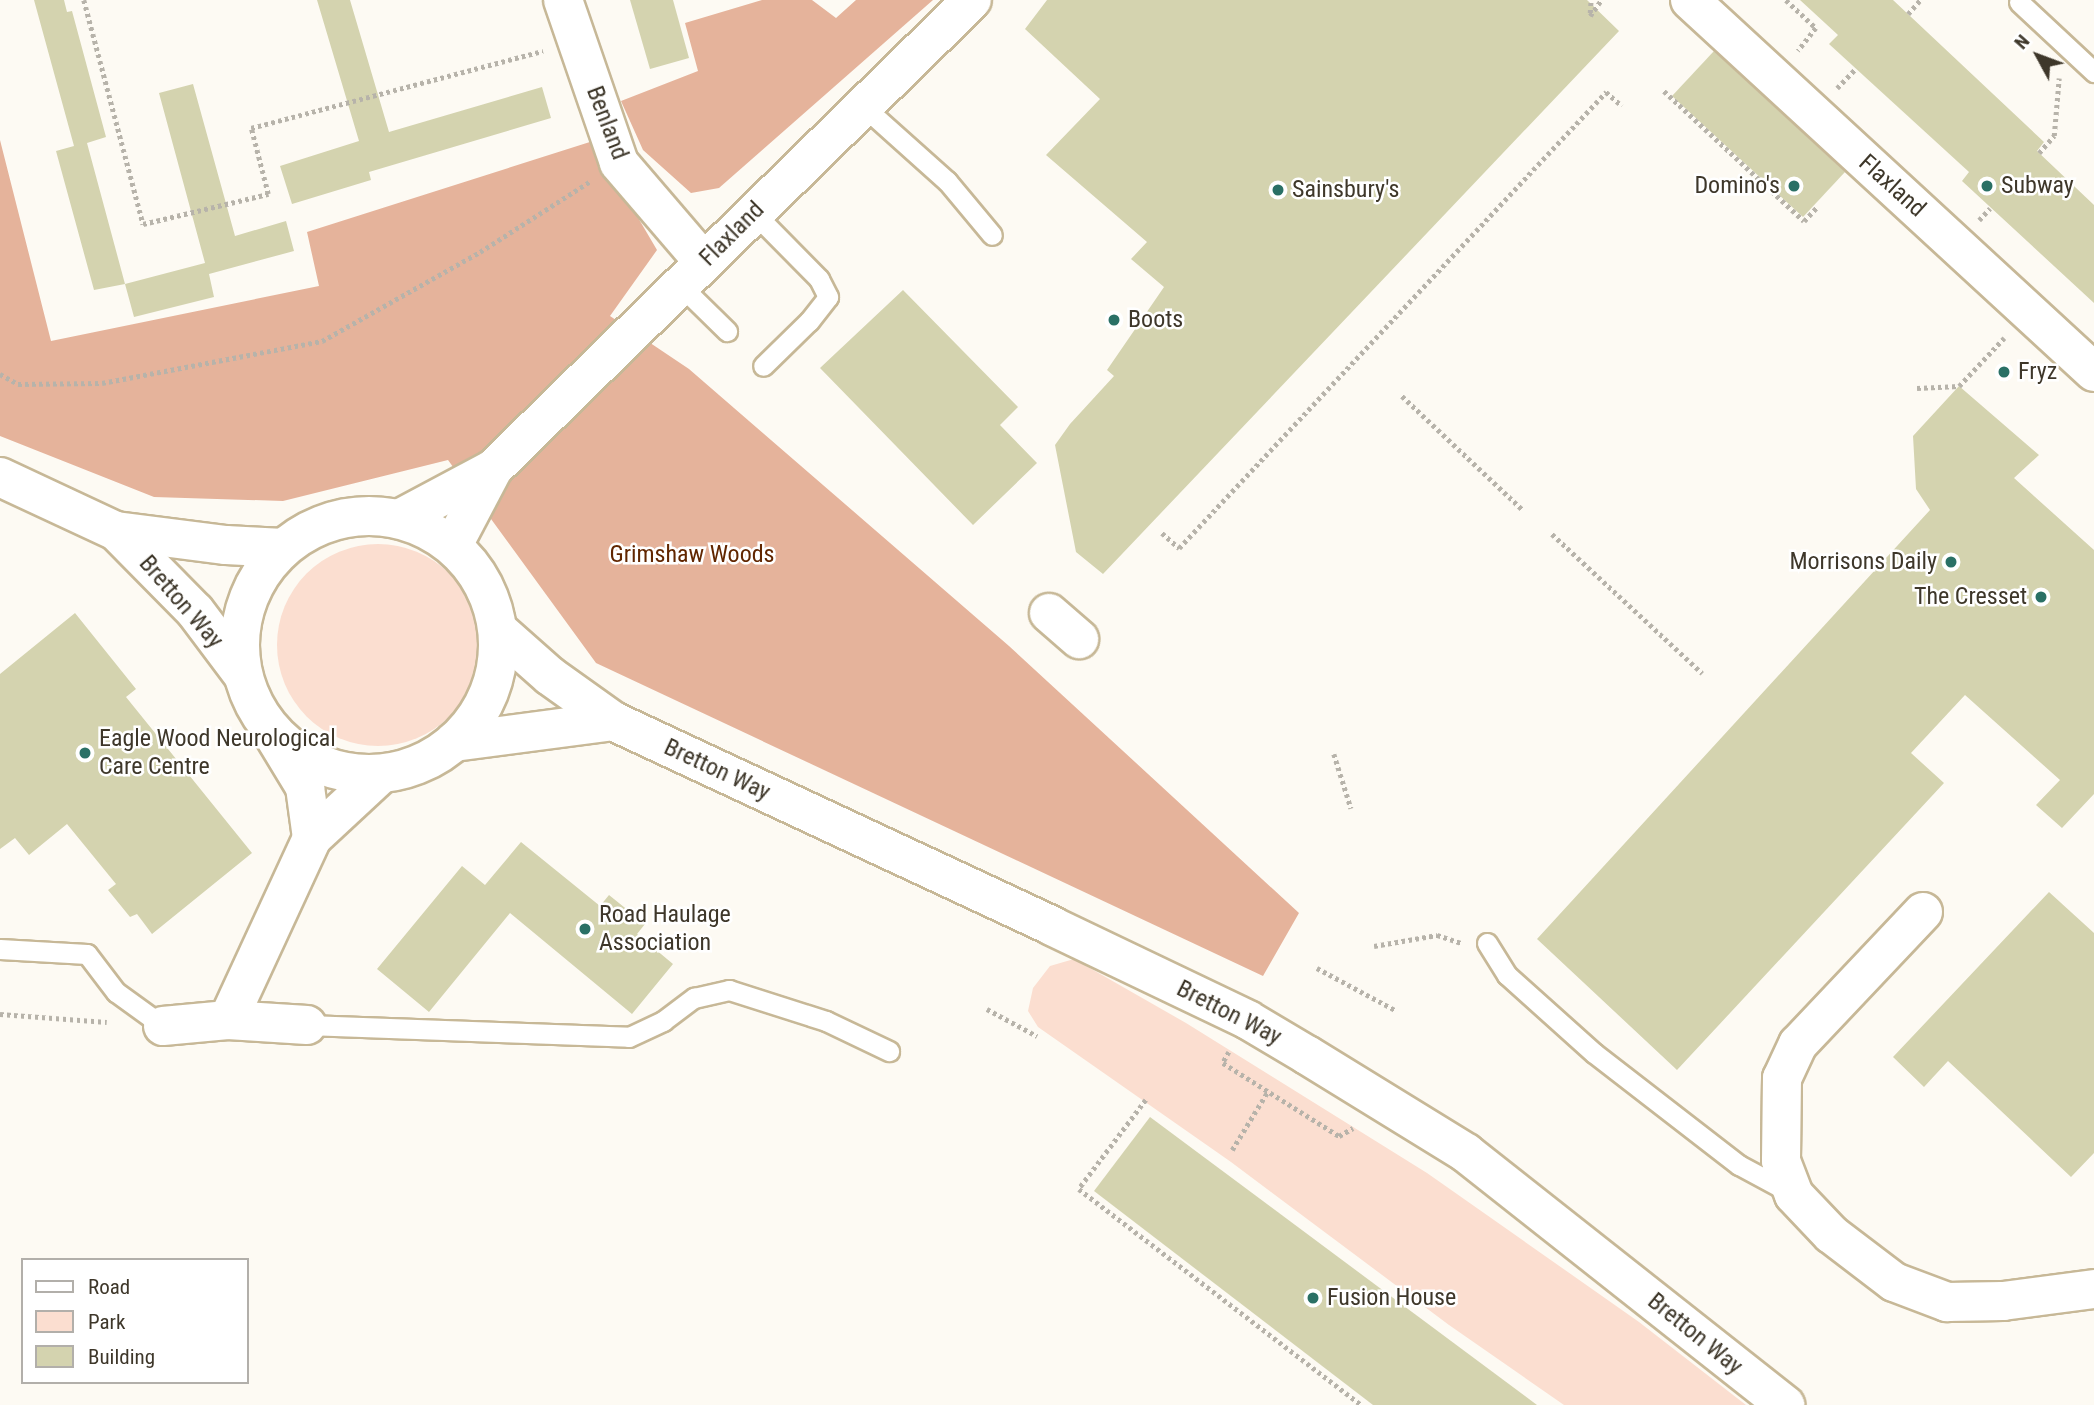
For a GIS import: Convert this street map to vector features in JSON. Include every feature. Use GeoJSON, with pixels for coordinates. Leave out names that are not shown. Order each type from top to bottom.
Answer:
{"type":"FeatureCollection","features":[{"type":"Feature","properties":{"kind":"street","name":"Benland"},"geometry":{"type":"LineString","coordinates":[[563,0],[619,163],[692,274]]}},
{"type":"Feature","properties":{"kind":"street","name":"Flaxland"},"geometry":{"type":"LineString","coordinates":[[399,519],[493,469],[972,0]]}},
{"type":"Feature","properties":{"kind":"street","name":"Flaxland"},"geometry":{"type":"LineString","coordinates":[[1690,0],[1811,115],[2094,372]]}},
{"type":"Feature","properties":{"kind":"street","name":"Flaxland"},"geometry":{"type":"LineString","coordinates":[[453,545],[493,469]]}},
{"type":"Feature","properties":{"kind":"street","name":"Bretton Way"},"geometry":{"type":"LineString","coordinates":[[0,477],[116,531],[226,545],[282,548]]}},
{"type":"Feature","properties":{"kind":"street"},"geometry":{"type":"LineString","coordinates":[[271,731],[302,757],[339,772],[379,776],[410,769],[439,755],[467,731],[487,701],[498,666],[498,630],[491,599],[475,569],[453,545],[427,529],[399,519],[368,515],[337,520],[308,531],[282,548],[260,575],[245,606],[240,641],[243,675],[254,705],[305,787],[312,838]]}},
{"type":"Feature","properties":{"kind":"street","name":"Bretton Way"},"geometry":{"type":"LineString","coordinates":[[116,531],[195,611],[243,675]]}},
{"type":"Feature","properties":{"kind":"street"},"geometry":{"type":"LineString","coordinates":[[1048,613],[1079,639]]}},
{"type":"Feature","properties":{"kind":"street","name":"Bretton Way"},"geometry":{"type":"LineString","coordinates":[[498,630],[550,676],[613,721],[1248,1020],[1466,1153],[1785,1405]]}},
{"type":"Feature","properties":{"kind":"street"},"geometry":{"type":"LineString","coordinates":[[454,742],[613,721]]}},
{"type":"Feature","properties":{"kind":"street"},"geometry":{"type":"LineString","coordinates":[[228,1020],[312,838],[379,776]]}},
{"type":"Feature","properties":{"kind":"street"},"geometry":{"type":"LineString","coordinates":[[1923,912],[1798,1044],[1782,1078],[1779,1116],[1781,1161],[1794,1195],[1831,1234],[1894,1282],[1947,1302],[2003,1301],[2094,1289]]}},
{"type":"Feature","properties":{"kind":"street"},"geometry":{"type":"LineString","coordinates":[[163,1026],[228,1020],[307,1025]]}},
{"type":"Feature","properties":{"kind":"lane"},"geometry":{"type":"LineString","coordinates":[[2019,2],[2094,72]]}},
{"type":"Feature","properties":{"kind":"lane"},"geometry":{"type":"LineString","coordinates":[[863,106],[947,181],[992,235]]}},
{"type":"Feature","properties":{"kind":"lane"},"geometry":{"type":"LineString","coordinates":[[753,212],[819,279],[828,297],[809,321],[763,366]]}},
{"type":"Feature","properties":{"kind":"lane"},"geometry":{"type":"LineString","coordinates":[[692,274],[727,331]]}},
{"type":"Feature","properties":{"kind":"lane"},"geometry":{"type":"LineString","coordinates":[[1477,944],[1507,975],[1594,1053],[1739,1165],[1794,1195]]}},
{"type":"Feature","properties":{"kind":"lane"},"geometry":{"type":"LineString","coordinates":[[0,949],[87,954],[116,992],[163,1026]]}},
{"type":"Feature","properties":{"kind":"lane"},"geometry":{"type":"LineString","coordinates":[[307,1025],[629,1037],[663,1021],[694,998],[729,990],[825,1021],[890,1051]]}},
{"type":"Feature","properties":{"kind":"path"},"geometry":{"type":"LineString","coordinates":[[83,0],[143,224],[268,194],[251,128],[577,42]]}},
{"type":"Feature","properties":{"kind":"path"},"geometry":{"type":"LineString","coordinates":[[1591,0],[1590,16],[1601,0]]}},
{"type":"Feature","properties":{"kind":"path"},"geometry":{"type":"LineString","coordinates":[[1786,0],[1816,28],[1795,54]]}},
{"type":"Feature","properties":{"kind":"path"},"geometry":{"type":"LineString","coordinates":[[1908,14],[1920,0]]}},
{"type":"Feature","properties":{"kind":"path"},"geometry":{"type":"LineString","coordinates":[[2039,153],[2054,136],[2062,42]]}},
{"type":"Feature","properties":{"kind":"path"},"geometry":{"type":"LineString","coordinates":[[1162,533],[1179,548],[1605,92],[1622,106]]}},
{"type":"Feature","properties":{"kind":"path"},"geometry":{"type":"LineString","coordinates":[[1664,92],[1804,221],[1816,208]]}},
{"type":"Feature","properties":{"kind":"path"},"geometry":{"type":"LineString","coordinates":[[0,374],[18,384],[102,383],[322,341],[480,253],[619,163]]}},
{"type":"Feature","properties":{"kind":"path"},"geometry":{"type":"LineString","coordinates":[[1917,388],[1959,386],[2029,311]]}},
{"type":"Feature","properties":{"kind":"path"},"geometry":{"type":"LineString","coordinates":[[1402,396],[1522,509]]}},
{"type":"Feature","properties":{"kind":"path"},"geometry":{"type":"LineString","coordinates":[[1552,534],[1702,673]]}},
{"type":"Feature","properties":{"kind":"path"},"geometry":{"type":"LineString","coordinates":[[1334,754],[1351,808]]}},
{"type":"Feature","properties":{"kind":"path"},"geometry":{"type":"LineString","coordinates":[[1374,946],[1437,935],[1477,944]]}},
{"type":"Feature","properties":{"kind":"path"},"geometry":{"type":"LineString","coordinates":[[1317,968],[1395,1010]]}},
{"type":"Feature","properties":{"kind":"path"},"geometry":{"type":"LineString","coordinates":[[987,1009],[1037,1036]]}},
{"type":"Feature","properties":{"kind":"path"},"geometry":{"type":"LineString","coordinates":[[0,1014],[109,1022]]}},
{"type":"Feature","properties":{"kind":"path"},"geometry":{"type":"LineString","coordinates":[[1231,1150],[1268,1091],[1339,1136],[1391,1107]]}},
{"type":"Feature","properties":{"kind":"path"},"geometry":{"type":"LineString","coordinates":[[1146,1100],[1079,1189],[1362,1405]]}},
{"type":"Feature","properties":{"kind":"green space"},"geometry":{"type":"Polygon","coordinates":[[[762,0],[812,0],[836,18],[856,0],[933,0],[719,188],[691,193],[643,150],[621,101],[698,71],[685,23],[762,0]]]}},
{"type":"Feature","properties":{"kind":"green space","name":"Grimshaw Woods"},"geometry":{"type":"Polygon","coordinates":[[[0,140],[51,341],[319,286],[307,232],[593,141],[657,250],[610,316],[689,369],[1009,646],[1299,913],[1263,976],[596,663],[448,460],[283,501],[154,497],[0,436],[0,140]]]}},
{"type":"Feature","properties":{"kind":"green space"},"geometry":{"type":"Polygon","coordinates":[[[378,544],[398,545],[417,551],[450,573],[472,606],[478,625],[478,665],[472,684],[450,717],[417,739],[398,745],[378,746],[358,745],[339,739],[306,717],[284,684],[278,665],[277,645],[278,625],[284,606],[306,573],[339,551],[358,545],[378,544]]]}},
{"type":"Feature","properties":{"kind":"green space"},"geometry":{"type":"Polygon","coordinates":[[[1074,959],[1186,1023],[1427,1173],[1639,1322],[1746,1405],[1564,1405],[1449,1325],[1231,1162],[1038,1027],[1028,1011],[1033,988],[1050,966],[1074,959]]]}},
{"type":"Feature","properties":{"kind":"building"},"geometry":{"type":"Polygon","coordinates":[[[34,0],[64,0],[67,12],[72,11],[106,137],[87,143],[125,284],[94,290],[56,151],[74,146],[34,0]]]}},
{"type":"Feature","properties":{"kind":"building"},"geometry":{"type":"Polygon","coordinates":[[[317,0],[350,0],[389,132],[542,87],[551,118],[369,172],[371,180],[292,204],[280,166],[359,141],[317,0]]]}},
{"type":"Feature","properties":{"kind":"building"},"geometry":{"type":"Polygon","coordinates":[[[630,0],[673,0],[689,58],[650,69],[630,0]]]}},
{"type":"Feature","properties":{"kind":"building","name":"Sainsbury's"},"geometry":{"type":"Polygon","coordinates":[[[1047,0],[1587,0],[1619,31],[1103,574],[1076,552],[1055,445],[1070,424],[1114,376],[1107,370],[1164,287],[1131,259],[1147,242],[1046,155],[1100,99],[1025,29],[1047,0]]]}},
{"type":"Feature","properties":{"kind":"building"},"geometry":{"type":"Polygon","coordinates":[[[1800,0],[1893,0],[2044,142],[2037,151],[2094,205],[2094,303],[1962,181],[1969,172],[1829,44],[1838,35],[1800,0]]]}},
{"type":"Feature","properties":{"kind":"building"},"geometry":{"type":"Polygon","coordinates":[[[1714,51],[1845,172],[1803,217],[1672,96],[1714,51]]]}},
{"type":"Feature","properties":{"kind":"building"},"geometry":{"type":"Polygon","coordinates":[[[193,84],[235,236],[286,221],[294,251],[209,274],[214,297],[134,317],[125,284],[205,263],[159,93],[193,84]]]}},
{"type":"Feature","properties":{"kind":"building"},"geometry":{"type":"Polygon","coordinates":[[[903,290],[1018,407],[1000,425],[1037,463],[973,525],[820,368],[903,290]]]}},
{"type":"Feature","properties":{"kind":"building"},"geometry":{"type":"Polygon","coordinates":[[[1959,386],[2039,455],[2014,478],[2094,550],[2094,794],[2062,828],[2036,805],[2060,780],[1965,695],[1911,753],[1944,783],[1677,1070],[1537,939],[1930,510],[1916,489],[1913,436],[1959,386]]]}},
{"type":"Feature","properties":{"kind":"building","name":"Eagle Wood Neurological Care Centre"},"geometry":{"type":"Polygon","coordinates":[[[75,613],[136,689],[126,697],[252,853],[152,934],[137,914],[130,917],[108,890],[116,884],[67,824],[29,855],[15,838],[0,849],[0,674],[75,613]]]}},
{"type":"Feature","properties":{"kind":"building","name":"Road Haulage Association"},"geometry":{"type":"Polygon","coordinates":[[[521,842],[600,906],[609,895],[645,924],[637,934],[673,964],[632,1014],[510,913],[429,1012],[377,969],[462,866],[485,885],[521,842]]]}},
{"type":"Feature","properties":{"kind":"building"},"geometry":{"type":"Polygon","coordinates":[[[2049,892],[2094,933],[2094,1153],[2071,1177],[1948,1061],[1924,1087],[1893,1057],[2049,892]]]}},
{"type":"Feature","properties":{"kind":"building","name":"Fusion House"},"geometry":{"type":"Polygon","coordinates":[[[1150,1117],[1537,1405],[1373,1405],[1094,1191],[1150,1117]]]}},
{"type":"Feature","properties":{"kind":"place","name":"Domino's"},"geometry":{"type":"Point","coordinates":[1794,186]}},
{"type":"Feature","properties":{"kind":"place","name":"Subway"},"geometry":{"type":"Point","coordinates":[1987,186]}},
{"type":"Feature","properties":{"kind":"place","name":"Sainsbury's"},"geometry":{"type":"Point","coordinates":[1278,190]}},
{"type":"Feature","properties":{"kind":"place","name":"Boots"},"geometry":{"type":"Point","coordinates":[1114,320]}},
{"type":"Feature","properties":{"kind":"place","name":"Fryz"},"geometry":{"type":"Point","coordinates":[2004,372]}},
{"type":"Feature","properties":{"kind":"place","name":"Morrisons Daily"},"geometry":{"type":"Point","coordinates":[1951,562]}},
{"type":"Feature","properties":{"kind":"place","name":"The Cresset"},"geometry":{"type":"Point","coordinates":[2041,597]}},
{"type":"Feature","properties":{"kind":"place","name":"Eagle Wood Neurological Care Centre"},"geometry":{"type":"Point","coordinates":[85,753]}},
{"type":"Feature","properties":{"kind":"place","name":"Road Haulage Association"},"geometry":{"type":"Point","coordinates":[585,929]}},
{"type":"Feature","properties":{"kind":"place","name":"Fusion House"},"geometry":{"type":"Point","coordinates":[1313,1298]}}]}
